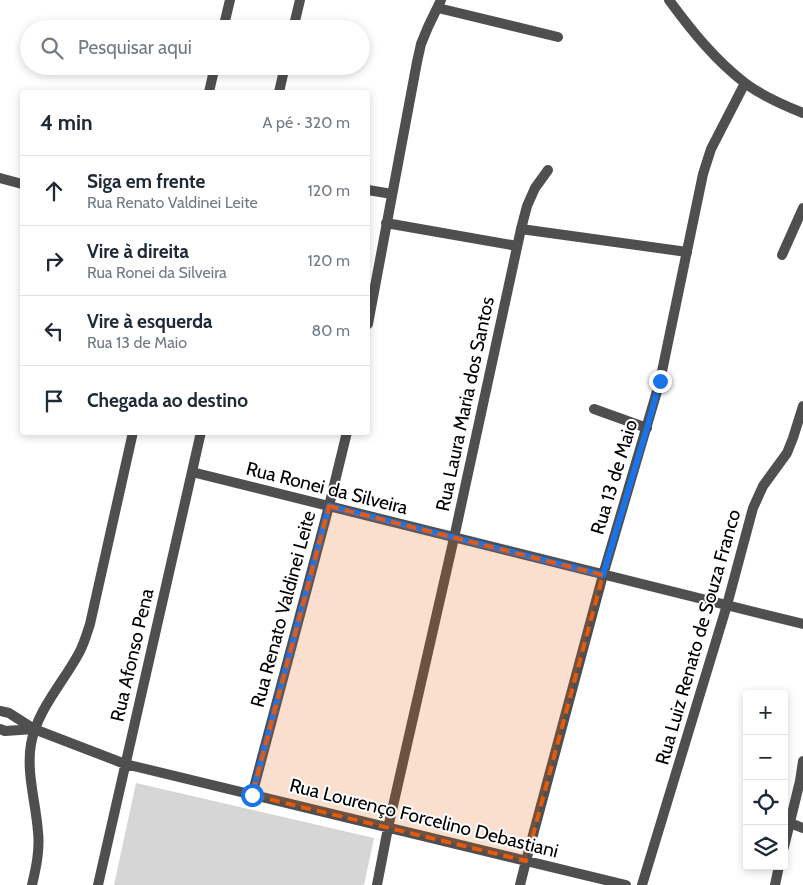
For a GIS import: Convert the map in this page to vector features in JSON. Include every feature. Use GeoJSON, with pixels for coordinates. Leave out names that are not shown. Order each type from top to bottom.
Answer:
{"type":"FeatureCollection","features":[{"type":"Feature","properties":{"kind":"street"},"geometry":{"type":"LineString","coordinates":[[225,20],[230,0]]}},
{"type":"Feature","properties":{"kind":"street"},"geometry":{"type":"LineString","coordinates":[[296,20],[300,0]]}},
{"type":"Feature","properties":{"kind":"street"},"geometry":{"type":"LineString","coordinates":[[669,0],[706,46],[746,83],[778,103],[803,113]]}},
{"type":"Feature","properties":{"kind":"street"},"geometry":{"type":"LineString","coordinates":[[370,313],[421,44],[439,4],[558,37]]}},
{"type":"Feature","properties":{"kind":"street"},"geometry":{"type":"LineString","coordinates":[[209,90],[213,75]]}},
{"type":"Feature","properties":{"kind":"street"},"geometry":{"type":"LineString","coordinates":[[279,90],[283,75]]}},
{"type":"Feature","properties":{"kind":"street","name":"Rua 13 de Maio"},"geometry":{"type":"LineString","coordinates":[[520,885],[603,575],[647,428],[666,352],[703,174],[711,149],[746,83]]}},
{"type":"Feature","properties":{"kind":"street","name":"Rua Laura Maria dos Santos"},"geometry":{"type":"LineString","coordinates":[[377,885],[521,228],[527,206],[535,188],[548,170]]}},
{"type":"Feature","properties":{"kind":"street"},"geometry":{"type":"LineString","coordinates":[[0,178],[20,183]]}},
{"type":"Feature","properties":{"kind":"street"},"geometry":{"type":"LineString","coordinates":[[370,190],[392,194]]}},
{"type":"Feature","properties":{"kind":"street"},"geometry":{"type":"LineString","coordinates":[[782,255],[803,208]]}},
{"type":"Feature","properties":{"kind":"street"},"geometry":{"type":"LineString","coordinates":[[386,223],[517,246]]}},
{"type":"Feature","properties":{"kind":"street"},"geometry":{"type":"LineString","coordinates":[[521,228],[687,252]]}},
{"type":"Feature","properties":{"kind":"street","name":"Rua Luiz Renato de Souza Franco"},"geometry":{"type":"LineString","coordinates":[[642,885],[727,606],[753,508],[763,486],[787,453],[803,406]]}},
{"type":"Feature","properties":{"kind":"street"},"geometry":{"type":"LineString","coordinates":[[594,409],[647,428]]}},
{"type":"Feature","properties":{"kind":"street"},"geometry":{"type":"LineString","coordinates":[[32,885],[38,841],[29,759],[34,729],[79,652],[90,624],[132,435]]}},
{"type":"Feature","properties":{"kind":"street","name":"Rua Afonso Pena"},"geometry":{"type":"LineString","coordinates":[[98,885],[200,435]]}},
{"type":"Feature","properties":{"kind":"street","name":"Rua Renato Valdinei Leite"},"geometry":{"type":"LineString","coordinates":[[252,795],[346,435]]}},
{"type":"Feature","properties":{"kind":"street","name":"Rua Ronei da Silveira"},"geometry":{"type":"LineString","coordinates":[[192,472],[803,624]]}},
{"type":"Feature","properties":{"kind":"street"},"geometry":{"type":"LineString","coordinates":[[0,711],[8,713],[34,729]]}},
{"type":"Feature","properties":{"kind":"street"},"geometry":{"type":"LineString","coordinates":[[0,730],[34,729]]}},
{"type":"Feature","properties":{"kind":"street","name":"Rua Lourenço Forcelino Debastiani"},"geometry":{"type":"LineString","coordinates":[[34,729],[125,764],[626,885]]}},
{"type":"Feature","properties":{"kind":"street"},"geometry":{"type":"LineString","coordinates":[[788,831],[803,761]]}},
{"type":"Feature","properties":{"kind":"street"},"geometry":{"type":"LineString","coordinates":[[790,823],[803,828]]}},
{"type":"Feature","properties":{"kind":"street"},"geometry":{"type":"LineString","coordinates":[[774,885],[778,870]]}},
{"type":"Feature","properties":{"kind":"highlighted area"},"geometry":{"type":"Polygon","coordinates":[[[329,506],[603,575],[526,861],[252,795],[329,506]]]}},
{"type":"Feature","properties":{"kind":"shaded area"},"geometry":{"type":"Polygon","coordinates":[[[136,783],[374,838],[364,885],[114,885],[136,783]]]}},
{"type":"Feature","properties":{"kind":"route"},"geometry":{"type":"LineString","coordinates":[[252,795],[329,506],[603,575],[660,381]]}}]}
